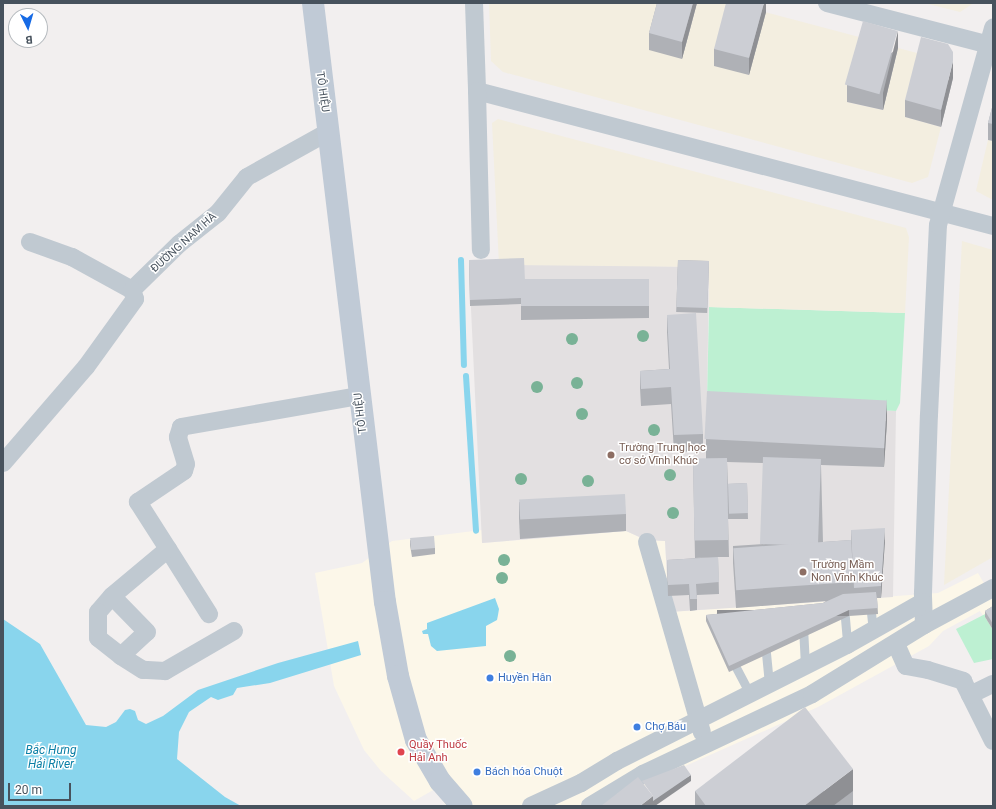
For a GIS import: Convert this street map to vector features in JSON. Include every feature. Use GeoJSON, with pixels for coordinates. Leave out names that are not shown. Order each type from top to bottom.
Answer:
{"type":"FeatureCollection","features":[{"type":"Feature","properties":{"kind":"main road","name":"TÔ HIỆU"},"geometry":{"type":"LineString","coordinates":[[313,3],[359,396],[385,602],[403,695],[416,740],[440,781],[462,806]]}},
{"type":"Feature","properties":{"kind":"street"},"geometry":{"type":"LineString","coordinates":[[474,3],[481,250]]}},
{"type":"Feature","properties":{"kind":"street"},"geometry":{"type":"LineString","coordinates":[[827,3],[991,39],[938,225],[929,415],[923,602],[924,625]]}},
{"type":"Feature","properties":{"kind":"street"},"geometry":{"type":"LineString","coordinates":[[477,91],[993,226]]}},
{"type":"Feature","properties":{"kind":"street","name":"ĐƯỜNG NAM HÀ"},"geometry":{"type":"LineString","coordinates":[[132,290],[179,244],[218,213],[246,177],[328,132]]}},
{"type":"Feature","properties":{"kind":"street"},"geometry":{"type":"LineString","coordinates":[[3,463],[86,367],[135,299],[132,290],[72,257],[30,242]]}},
{"type":"Feature","properties":{"kind":"street"},"geometry":{"type":"LineString","coordinates":[[209,614],[138,502],[184,471],[186,464],[178,437],[181,426],[359,396]]}},
{"type":"Feature","properties":{"kind":"street"},"geometry":{"type":"LineString","coordinates":[[647,542],[697,722],[708,744]]}},
{"type":"Feature","properties":{"kind":"street"},"geometry":{"type":"LineString","coordinates":[[168,549],[112,596],[98,612],[98,638],[121,656],[143,670],[165,671],[234,631]]}},
{"type":"Feature","properties":{"kind":"street"},"geometry":{"type":"LineString","coordinates":[[590,806],[643,774],[812,694],[896,644],[924,625],[993,588]]}},
{"type":"Feature","properties":{"kind":"street"},"geometry":{"type":"LineString","coordinates":[[112,596],[147,632],[121,656]]}},
{"type":"Feature","properties":{"kind":"street"},"geometry":{"type":"LineString","coordinates":[[531,806],[581,783],[617,760],[697,722],[805,665],[847,645],[923,602]]}},
{"type":"Feature","properties":{"kind":"street"},"geometry":{"type":"LineString","coordinates":[[896,644],[906,666],[928,670],[963,681],[993,741]]}},
{"type":"Feature","properties":{"kind":"street"},"geometry":{"type":"LineString","coordinates":[[970,695],[993,684]]}},
{"type":"Feature","properties":{"kind":"lane"},"geometry":{"type":"LineString","coordinates":[[847,645],[841,618],[847,605],[871,603],[873,630]]}},
{"type":"Feature","properties":{"kind":"lane"},"geometry":{"type":"LineString","coordinates":[[802,620],[799,635],[805,665]]}},
{"type":"Feature","properties":{"kind":"lane"},"geometry":{"type":"LineString","coordinates":[[764,636],[762,654],[769,684]]}},
{"type":"Feature","properties":{"kind":"lane"},"geometry":{"type":"LineString","coordinates":[[725,647],[750,694]]}},
{"type":"Feature","properties":{"kind":"lane"},"geometry":{"type":"LineString","coordinates":[[731,657],[745,656]]}},
{"type":"Feature","properties":{"kind":"shaded area"},"geometry":{"type":"Polygon","coordinates":[[[524,264],[709,267],[707,402],[896,411],[893,597],[669,612],[665,541],[646,540],[626,531],[482,543],[469,266],[524,264]]]}},
{"type":"Feature","properties":{"kind":"shaded area"},"geometry":{"type":"Polygon","coordinates":[[[482,530],[483,543],[626,531],[646,540],[665,541],[669,612],[938,593],[978,573],[993,599],[993,630],[980,611],[943,631],[929,646],[818,707],[683,767],[607,806],[446,806],[435,789],[414,801],[381,771],[364,750],[334,686],[315,573],[362,563],[392,541],[482,530]]]}},
{"type":"Feature","properties":{"kind":"green space"},"geometry":{"type":"Polygon","coordinates":[[[709,307],[905,313],[900,403],[896,411],[707,402],[709,307]]]}},
{"type":"Feature","properties":{"kind":"green space"},"geometry":{"type":"Polygon","coordinates":[[[993,610],[985,617],[993,630],[993,659],[974,663],[956,629],[993,610]]]}},
{"type":"Feature","properties":{"kind":"sand"},"geometry":{"type":"Polygon","coordinates":[[[489,3],[662,3],[682,59],[697,3],[731,3],[863,38],[847,102],[883,110],[898,48],[921,54],[905,117],[941,127],[928,177],[912,183],[503,72],[491,61],[489,3]]]}},
{"type":"Feature","properties":{"kind":"sand"},"geometry":{"type":"Polygon","coordinates":[[[924,3],[974,3],[960,12],[924,3]]]}},
{"type":"Feature","properties":{"kind":"sand"},"geometry":{"type":"Polygon","coordinates":[[[498,119],[906,228],[909,237],[905,313],[709,307],[709,267],[499,265],[492,123],[498,119]]]}},
{"type":"Feature","properties":{"kind":"sand"},"geometry":{"type":"Polygon","coordinates":[[[988,140],[993,141],[993,200],[976,191],[988,140]]]}},
{"type":"Feature","properties":{"kind":"sand"},"geometry":{"type":"Polygon","coordinates":[[[962,241],[993,250],[993,557],[944,585],[962,241]]]}},
{"type":"Feature","properties":{"kind":"water"},"geometry":{"type":"Polygon","coordinates":[[[495,598],[499,609],[498,615],[497,620],[486,626],[486,646],[437,651],[431,646],[428,634],[423,634],[422,631],[427,629],[427,623],[495,598]]]}},
{"type":"Feature","properties":{"kind":"water","name":"Bắc Hưng Hải River"},"geometry":{"type":"Polygon","coordinates":[[[3,619],[40,644],[86,725],[106,727],[116,722],[125,710],[130,709],[135,711],[138,720],[146,724],[163,716],[198,690],[278,663],[358,641],[361,655],[270,683],[237,688],[233,695],[218,700],[211,697],[189,712],[179,732],[177,759],[225,797],[241,806],[3,806],[3,619]]]}},
{"type":"Feature","properties":{"kind":"building"},"geometry":{"type":"Polygon","coordinates":[[[657,3],[693,3],[682,42],[649,33],[657,3]]]}},
{"type":"Feature","properties":{"kind":"building"},"geometry":{"type":"Polygon","coordinates":[[[726,3],[764,3],[749,58],[714,49],[726,3]]]}},
{"type":"Feature","properties":{"kind":"building"},"geometry":{"type":"Polygon","coordinates":[[[863,21],[898,31],[879,94],[845,84],[863,21]]]}},
{"type":"Feature","properties":{"kind":"building"},"geometry":{"type":"Polygon","coordinates":[[[921,37],[948,44],[953,52],[953,61],[941,110],[905,100],[921,37]]]}},
{"type":"Feature","properties":{"kind":"building"},"geometry":{"type":"Polygon","coordinates":[[[993,104],[993,124],[988,123],[993,104]]]}},
{"type":"Feature","properties":{"kind":"building"},"geometry":{"type":"Polygon","coordinates":[[[524,258],[525,281],[521,281],[521,298],[470,300],[469,260],[524,258]]]}},
{"type":"Feature","properties":{"kind":"building"},"geometry":{"type":"Polygon","coordinates":[[[678,260],[709,261],[707,308],[676,307],[678,260]]]}},
{"type":"Feature","properties":{"kind":"building"},"geometry":{"type":"Polygon","coordinates":[[[521,279],[649,279],[649,306],[521,306],[521,279]]]}},
{"type":"Feature","properties":{"kind":"building"},"geometry":{"type":"Polygon","coordinates":[[[696,313],[703,434],[674,435],[671,387],[641,389],[640,371],[670,369],[667,315],[696,313]]]}},
{"type":"Feature","properties":{"kind":"building"},"geometry":{"type":"Polygon","coordinates":[[[707,391],[887,400],[884,448],[704,439],[707,391]]]}},
{"type":"Feature","properties":{"kind":"building"},"geometry":{"type":"Polygon","coordinates":[[[763,457],[821,459],[818,546],[760,544],[763,457]]]}},
{"type":"Feature","properties":{"kind":"building"},"geometry":{"type":"Polygon","coordinates":[[[727,458],[728,540],[694,541],[693,459],[727,458]]]}},
{"type":"Feature","properties":{"kind":"building"},"geometry":{"type":"Polygon","coordinates":[[[747,483],[748,513],[729,514],[728,484],[747,483]]]}},
{"type":"Feature","properties":{"kind":"building"},"geometry":{"type":"Polygon","coordinates":[[[625,494],[626,514],[520,520],[519,500],[625,494]]]}},
{"type":"Feature","properties":{"kind":"building"},"geometry":{"type":"Polygon","coordinates":[[[885,528],[881,586],[854,588],[851,530],[885,528]]]}},
{"type":"Feature","properties":{"kind":"building"},"geometry":{"type":"Polygon","coordinates":[[[434,536],[435,548],[411,550],[410,538],[434,536]]]}},
{"type":"Feature","properties":{"kind":"building"},"geometry":{"type":"Polygon","coordinates":[[[851,540],[854,582],[736,590],[733,548],[851,540]]]}},
{"type":"Feature","properties":{"kind":"building"},"geometry":{"type":"Polygon","coordinates":[[[718,557],[719,582],[696,584],[697,599],[690,599],[689,584],[668,585],[667,560],[718,557]]]}},
{"type":"Feature","properties":{"kind":"building"},"geometry":{"type":"Polygon","coordinates":[[[876,592],[878,608],[849,610],[729,666],[706,615],[823,603],[843,594],[876,592]]]}},
{"type":"Feature","properties":{"kind":"building"},"geometry":{"type":"Polygon","coordinates":[[[993,606],[993,624],[985,611],[993,606]]]}},
{"type":"Feature","properties":{"kind":"building"},"geometry":{"type":"Polygon","coordinates":[[[805,707],[853,769],[804,806],[706,806],[695,791],[805,707]]]}},
{"type":"Feature","properties":{"kind":"building"},"geometry":{"type":"Polygon","coordinates":[[[684,765],[691,775],[653,801],[653,796],[642,781],[684,765]]]}},
{"type":"Feature","properties":{"kind":"building"},"geometry":{"type":"Polygon","coordinates":[[[638,777],[653,796],[640,806],[601,806],[638,777]]]}},
{"type":"Feature","properties":{"kind":"waterway"},"geometry":{"type":"LineString","coordinates":[[461,260],[464,365]]}},
{"type":"Feature","properties":{"kind":"waterway"},"geometry":{"type":"LineString","coordinates":[[466,376],[476,531]]}},
{"type":"Feature","properties":{"kind":"place","name":"Trường Trung học cơ sở Vĩnh Khúc"},"geometry":{"type":"Point","coordinates":[611,455]}},
{"type":"Feature","properties":{"kind":"place","name":"Trường Mầm Non Vĩnh Khúc"},"geometry":{"type":"Point","coordinates":[803,572]}},
{"type":"Feature","properties":{"kind":"place","name":"Huyền Hân"},"geometry":{"type":"Point","coordinates":[490,678]}},
{"type":"Feature","properties":{"kind":"place","name":"Chợ Báu"},"geometry":{"type":"Point","coordinates":[637,727]}},
{"type":"Feature","properties":{"kind":"place","name":"Quầy Thuốc Hải Anh"},"geometry":{"type":"Point","coordinates":[401,752]}},
{"type":"Feature","properties":{"kind":"place","name":"Bách hóa Chuột"},"geometry":{"type":"Point","coordinates":[477,772]}}]}
